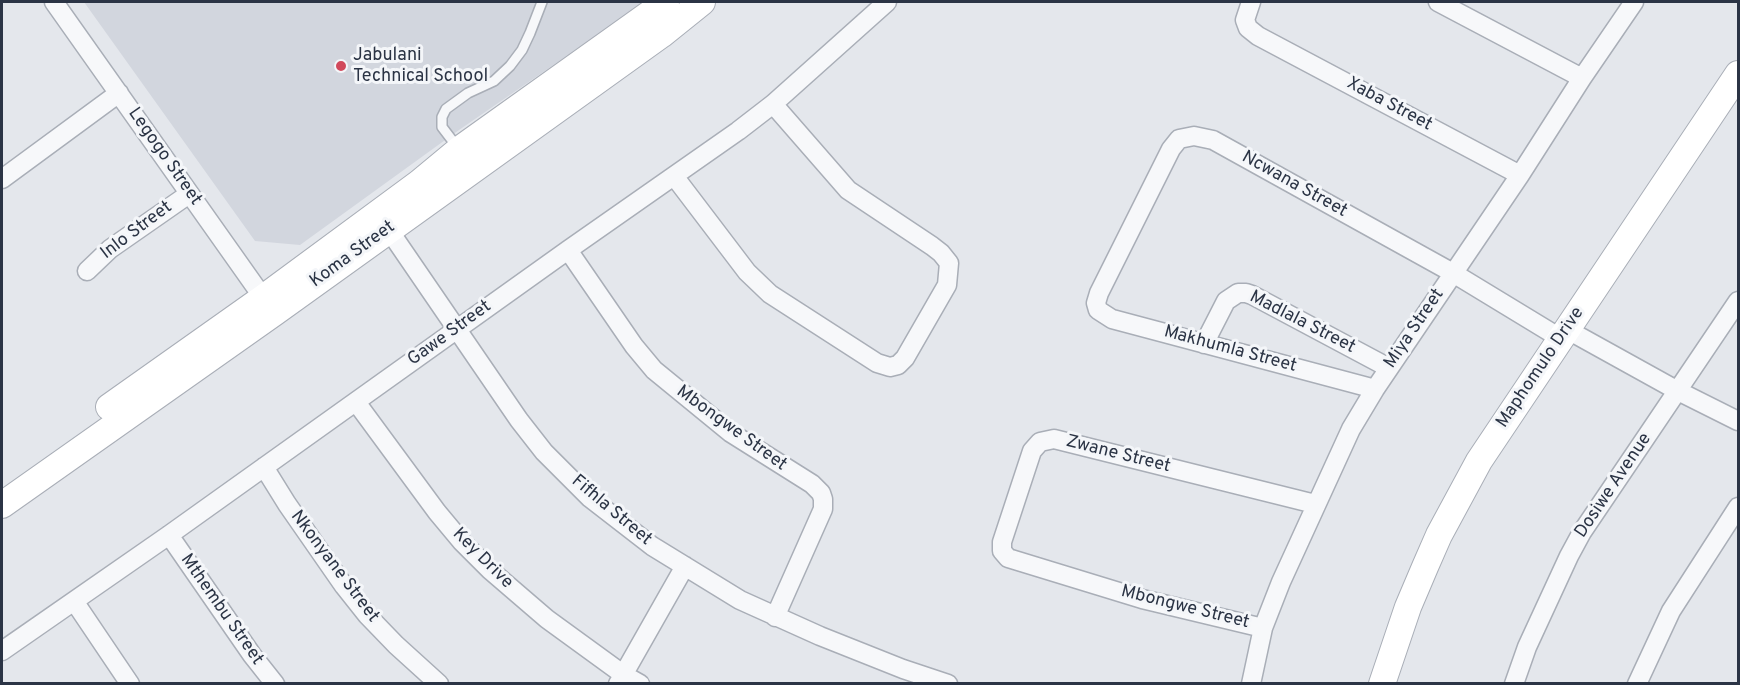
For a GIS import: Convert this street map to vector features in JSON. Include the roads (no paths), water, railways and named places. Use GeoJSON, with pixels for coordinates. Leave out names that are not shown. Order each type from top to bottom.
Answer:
{"type":"FeatureCollection","features":[{"type":"Feature","properties":{"kind":"main road","name":"Koma Street"},"geometry":{"type":"LineString","coordinates":[[2,505],[468,158],[666,2]]}},
{"type":"Feature","properties":{"kind":"main road","name":"Koma Street"},"geometry":{"type":"LineString","coordinates":[[468,158],[661,34],[702,2]]}},
{"type":"Feature","properties":{"kind":"main road","name":"Maphomulo Drive"},"geometry":{"type":"LineString","coordinates":[[1383,684],[1408,607],[1439,535],[1479,461],[1738,74]]}},
{"type":"Feature","properties":{"kind":"main road","name":"Koma Street"},"geometry":{"type":"LineString","coordinates":[[2,484],[269,305]]}},
{"type":"Feature","properties":{"kind":"street","name":"Legogo Street"},"geometry":{"type":"LineString","coordinates":[[54,2],[269,305]]}},
{"type":"Feature","properties":{"kind":"street","name":"Gawe Street"},"geometry":{"type":"LineString","coordinates":[[2,651],[169,536],[738,131],[773,104],[886,2]]}},
{"type":"Feature","properties":{"kind":"street","name":"Xaba Street"},"geometry":{"type":"LineString","coordinates":[[1251,2],[1245,20],[1250,30],[1258,36],[1520,175]]}},
{"type":"Feature","properties":{"kind":"street"},"geometry":{"type":"LineString","coordinates":[[1438,2],[1582,78]]}},
{"type":"Feature","properties":{"kind":"street","name":"Miya Street"},"geometry":{"type":"LineString","coordinates":[[1251,684],[1263,628],[1281,582],[1351,429],[1375,388],[1634,2]]}},
{"type":"Feature","properties":{"kind":"street"},"geometry":{"type":"LineString","coordinates":[[2,179],[119,93]]}},
{"type":"Feature","properties":{"kind":"street"},"geometry":{"type":"LineString","coordinates":[[674,176],[747,272],[770,294],[878,363],[894,367],[905,358],[947,285],[949,263],[936,249],[848,189],[773,104]]}},
{"type":"Feature","properties":{"kind":"street","name":"Ncwana Street"},"geometry":{"type":"LineString","coordinates":[[1097,299],[1172,148],[1179,139],[1190,136],[1213,140],[1563,333],[1738,421]]}},
{"type":"Feature","properties":{"kind":"street","name":"Inlo Street"},"geometry":{"type":"LineString","coordinates":[[87,271],[110,249],[189,194]]}},
{"type":"Feature","properties":{"kind":"street","name":"Fifhla Street"},"geometry":{"type":"LineString","coordinates":[[382,221],[456,330],[544,452],[590,498],[652,546],[740,600],[775,617],[903,669],[948,684]]}},
{"type":"Feature","properties":{"kind":"street","name":"Mbongwe Street"},"geometry":{"type":"LineString","coordinates":[[568,250],[634,346],[654,370],[730,433],[812,484],[821,493],[823,509],[775,617]]}},
{"type":"Feature","properties":{"kind":"street","name":"Madlala Street"},"geometry":{"type":"LineString","coordinates":[[1204,344],[1226,301],[1242,293],[1252,295],[1389,368]]}},
{"type":"Feature","properties":{"kind":"street","name":"Makhumla Street"},"geometry":{"type":"LineString","coordinates":[[1097,299],[1098,310],[1112,319],[1375,388]]}},
{"type":"Feature","properties":{"kind":"street","name":"Dosiwe Avenue"},"geometry":{"type":"LineString","coordinates":[[1514,684],[1527,648],[1582,532],[1738,301]]}},
{"type":"Feature","properties":{"kind":"street","name":"Key Drive"},"geometry":{"type":"LineString","coordinates":[[356,402],[437,512],[469,549],[522,599],[621,679],[640,684]]}},
{"type":"Feature","properties":{"kind":"street","name":"Zwane Street"},"geometry":{"type":"LineString","coordinates":[[1005,555],[1002,551],[1002,542],[1032,451],[1037,444],[1048,439],[1315,504]]}},
{"type":"Feature","properties":{"kind":"street","name":"Nkonyane Street"},"geometry":{"type":"LineString","coordinates":[[264,467],[344,586],[367,615],[439,684]]}},
{"type":"Feature","properties":{"kind":"street"},"geometry":{"type":"LineString","coordinates":[[1637,684],[1671,611],[1738,507]]}},
{"type":"Feature","properties":{"kind":"street","name":"Mthembu Street"},"geometry":{"type":"LineString","coordinates":[[169,536],[252,655],[275,684]]}},
{"type":"Feature","properties":{"kind":"street","name":"Mbongwe Street"},"geometry":{"type":"LineString","coordinates":[[1005,555],[1019,562],[1142,599],[1263,628]]}},
{"type":"Feature","properties":{"kind":"street"},"geometry":{"type":"LineString","coordinates":[[621,679],[685,566]]}},
{"type":"Feature","properties":{"kind":"street"},"geometry":{"type":"LineString","coordinates":[[74,601],[130,684]]}},
{"type":"Feature","properties":{"kind":"lane"},"geometry":{"type":"LineString","coordinates":[[468,158],[442,127],[442,117],[454,102],[494,81],[510,66],[522,50],[542,2]]}},
{"type":"Feature","properties":{"kind":"place","name":"Jabulani Technical School"},"geometry":{"type":"Point","coordinates":[341,66]}}]}
